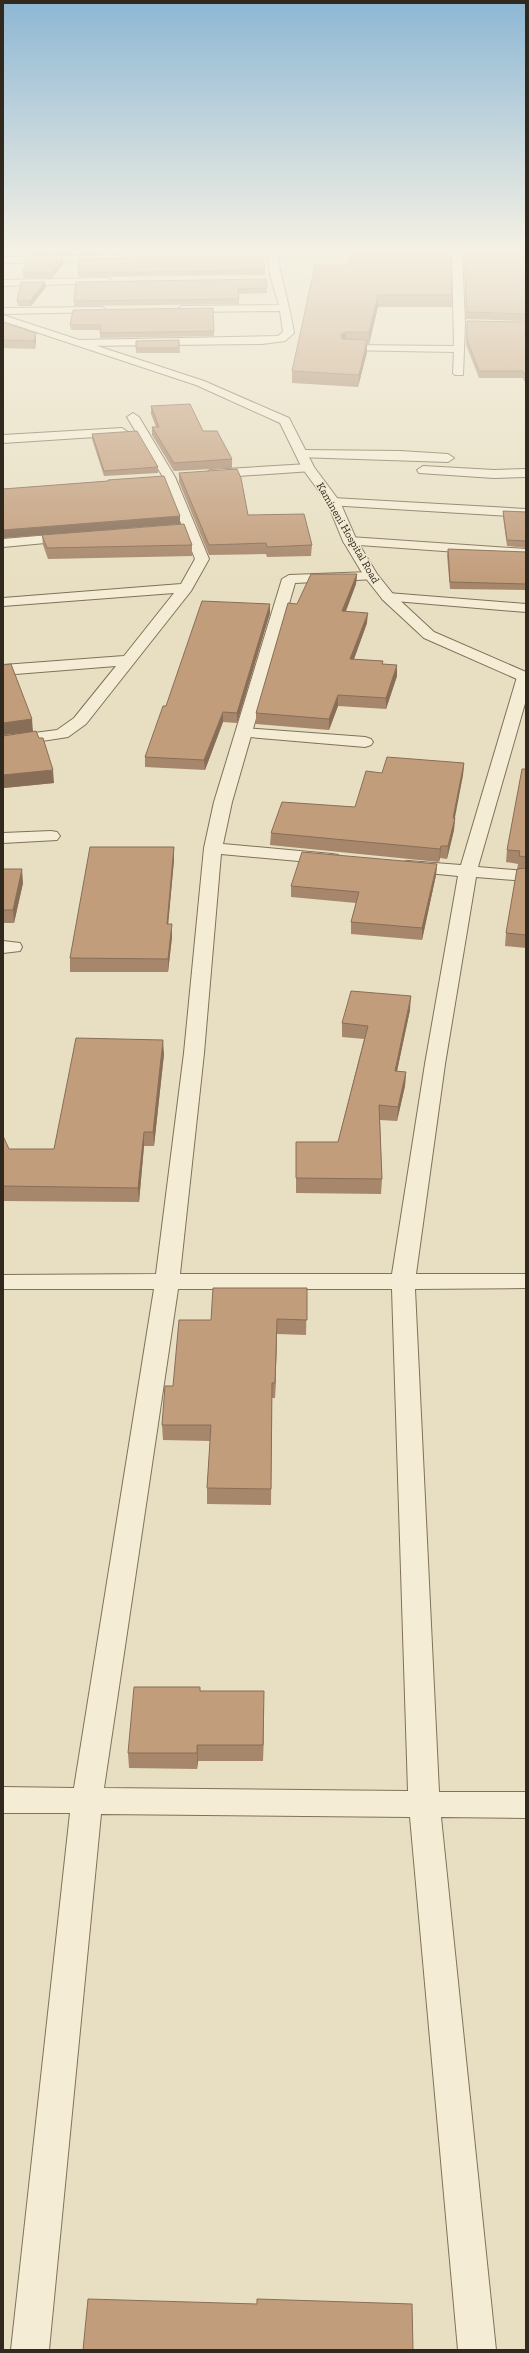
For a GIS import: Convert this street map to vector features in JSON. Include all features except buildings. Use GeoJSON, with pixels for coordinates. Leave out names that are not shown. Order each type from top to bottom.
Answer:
{"type":"FeatureCollection","features":[{"type":"Feature","properties":{"kind":"street","name":"Kamineni Hospital Road"},"geometry":{"type":"LineString","coordinates":[[136,362],[200,383],[285,421],[308,468],[333,502],[350,541],[371,576],[388,598],[429,635],[525,678]]}},
{"type":"Feature","properties":{"kind":"street"},"geometry":{"type":"LineString","coordinates":[[459,362],[459,373]]}},
{"type":"Feature","properties":{"kind":"street"},"geometry":{"type":"LineString","coordinates":[[3,742],[62,734],[80,721],[186,588],[202,559],[191,528],[168,477],[133,417]]}},
{"type":"Feature","properties":{"kind":"street"},"geometry":{"type":"LineString","coordinates":[[3,439],[141,431]]}},
{"type":"Feature","properties":{"kind":"street"},"geometry":{"type":"LineString","coordinates":[[302,454],[400,455],[448,458]]}},
{"type":"Feature","properties":{"kind":"street"},"geometry":{"type":"LineString","coordinates":[[400,455],[398,461],[404,467],[428,471],[494,474],[526,473]]}},
{"type":"Feature","properties":{"kind":"street"},"geometry":{"type":"LineString","coordinates":[[200,475],[308,468]]}},
{"type":"Feature","properties":{"kind":"street"},"geometry":{"type":"LineString","coordinates":[[153,478],[184,476]]}},
{"type":"Feature","properties":{"kind":"street"},"geometry":{"type":"LineString","coordinates":[[333,502],[526,513]]}},
{"type":"Feature","properties":{"kind":"street"},"geometry":{"type":"LineString","coordinates":[[175,529],[191,528]]}},
{"type":"Feature","properties":{"kind":"street"},"geometry":{"type":"LineString","coordinates":[[3,543],[89,536]]}},
{"type":"Feature","properties":{"kind":"street"},"geometry":{"type":"LineString","coordinates":[[350,541],[526,553]]}},
{"type":"Feature","properties":{"kind":"street"},"geometry":{"type":"LineString","coordinates":[[30,2350],[87,1800],[167,1282],[194,1053],[213,848],[223,802],[289,579],[371,576]]}},
{"type":"Feature","properties":{"kind":"street"},"geometry":{"type":"LineString","coordinates":[[3,602],[186,588]]}},
{"type":"Feature","properties":{"kind":"street"},"geometry":{"type":"LineString","coordinates":[[388,598],[526,608]]}},
{"type":"Feature","properties":{"kind":"street"},"geometry":{"type":"LineString","coordinates":[[3,670],[129,660]]}},
{"type":"Feature","properties":{"kind":"street"},"geometry":{"type":"LineString","coordinates":[[477,2350],[424,1804],[403,1280],[435,1064],[468,871],[525,678]]}},
{"type":"Feature","properties":{"kind":"street"},"geometry":{"type":"LineString","coordinates":[[244,733],[364,742]]}},
{"type":"Feature","properties":{"kind":"street"},"geometry":{"type":"LineString","coordinates":[[3,838],[51,836]]}},
{"type":"Feature","properties":{"kind":"street"},"geometry":{"type":"LineString","coordinates":[[213,848],[352,861]]}},
{"type":"Feature","properties":{"kind":"street"},"geometry":{"type":"LineString","coordinates":[[391,864],[526,876]]}},
{"type":"Feature","properties":{"kind":"street"},"geometry":{"type":"LineString","coordinates":[[3,1282],[403,1280],[526,1281]]}},
{"type":"Feature","properties":{"kind":"street"},"geometry":{"type":"LineString","coordinates":[[3,1800],[526,1805]]}}]}
